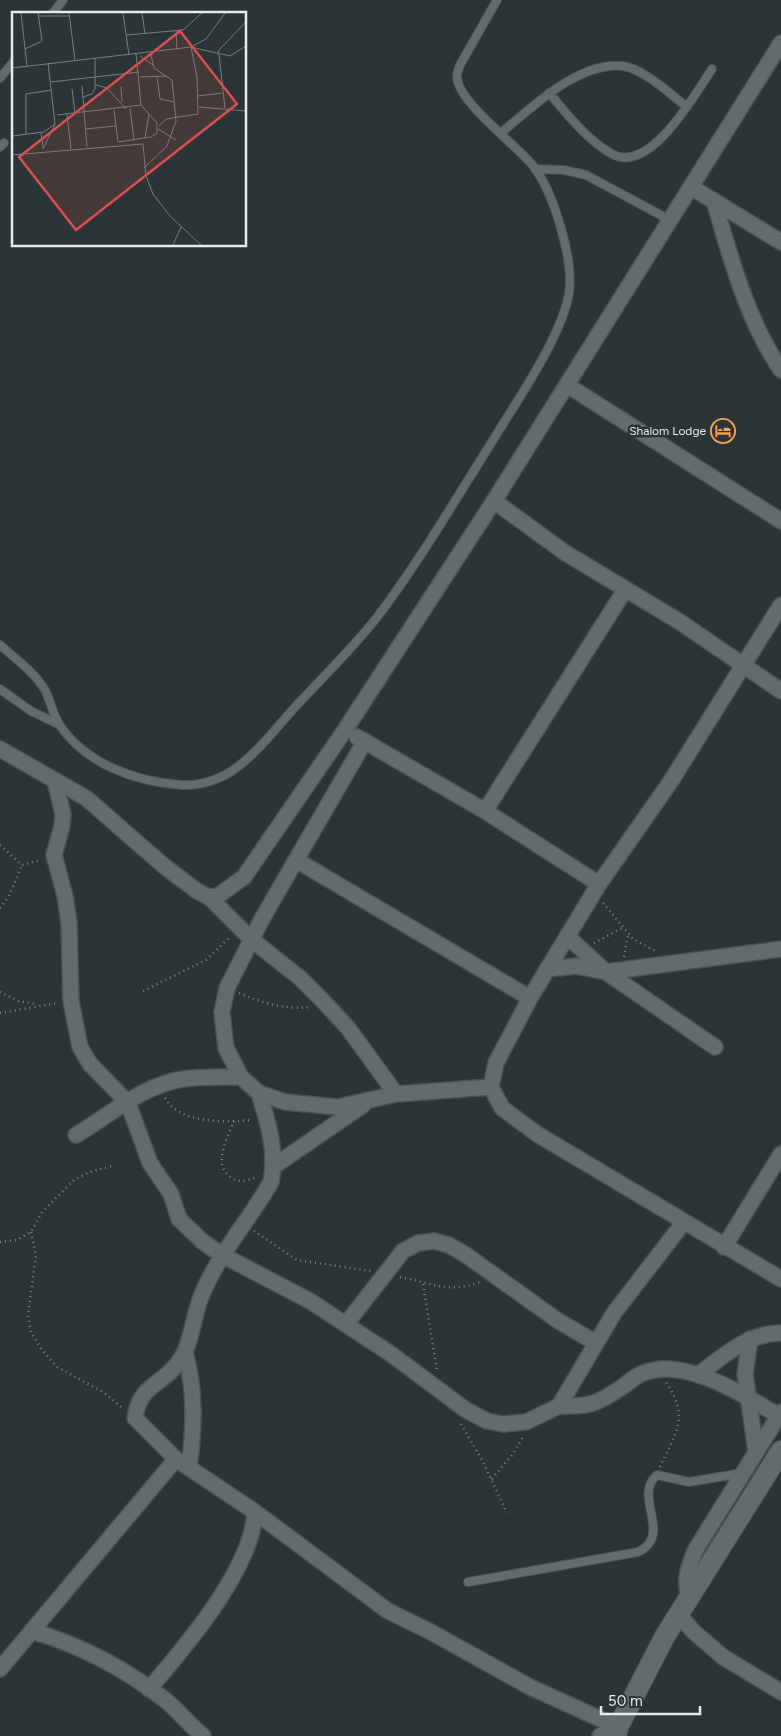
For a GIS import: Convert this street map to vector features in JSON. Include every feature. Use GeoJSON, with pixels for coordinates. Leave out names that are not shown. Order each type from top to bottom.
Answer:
{"type":"FeatureCollection","features":[{"type":"Feature","properties":{"kind":"street"},"geometry":{"type":"LineString","coordinates":[[209,897],[227,892],[244,877],[345,730],[494,501],[781,43]]}},
{"type":"Feature","properties":{"kind":"street"},"geometry":{"type":"LineString","coordinates":[[691,187],[781,242]]}},
{"type":"Feature","properties":{"kind":"street"},"geometry":{"type":"LineString","coordinates":[[714,201],[734,268],[750,310],[772,356],[781,370]]}},
{"type":"Feature","properties":{"kind":"street"},"geometry":{"type":"LineString","coordinates":[[567,385],[781,521]]}},
{"type":"Feature","properties":{"kind":"street"},"geometry":{"type":"LineString","coordinates":[[494,501],[564,552],[680,622],[781,691]]}},
{"type":"Feature","properties":{"kind":"street"},"geometry":{"type":"LineString","coordinates":[[485,811],[625,590]]}},
{"type":"Feature","properties":{"kind":"street"},"geometry":{"type":"LineString","coordinates":[[781,605],[671,781],[596,888],[547,969],[496,1063],[491,1087],[502,1108],[537,1134],[724,1247],[781,1279]]}},
{"type":"Feature","properties":{"kind":"street"},"geometry":{"type":"LineString","coordinates":[[345,730],[485,811],[596,888]]}},
{"type":"Feature","properties":{"kind":"street"},"geometry":{"type":"LineString","coordinates":[[364,741],[251,940],[227,988],[222,1012],[222,1029],[226,1048],[241,1077],[259,1093],[285,1102],[338,1107],[396,1094],[491,1087]]}},
{"type":"Feature","properties":{"kind":"street"},"geometry":{"type":"LineString","coordinates":[[0,749],[86,798],[186,884],[209,897],[251,940],[300,978],[323,1001],[348,1028],[396,1094]]}},
{"type":"Feature","properties":{"kind":"street"},"geometry":{"type":"LineString","coordinates":[[55,781],[63,814],[62,826],[54,855],[65,896],[69,923],[71,1001],[80,1047],[90,1064],[128,1103],[150,1163],[171,1194],[179,1219],[203,1242],[222,1255],[283,1285],[346,1324],[391,1354],[466,1410],[487,1421],[503,1424],[526,1422],[559,1406],[584,1407],[602,1401],[640,1374],[656,1369],[672,1370],[698,1376],[747,1397],[780,1414],[696,1549],[687,1569],[684,1607],[694,1632],[723,1657],[781,1692]]}},
{"type":"Feature","properties":{"kind":"street"},"geometry":{"type":"LineString","coordinates":[[296,860],[530,998]]}},
{"type":"Feature","properties":{"kind":"street"},"geometry":{"type":"LineString","coordinates":[[567,936],[582,950],[715,1047]]}},
{"type":"Feature","properties":{"kind":"street"},"geometry":{"type":"LineString","coordinates":[[547,969],[576,966],[613,971],[781,949]]}},
{"type":"Feature","properties":{"kind":"street"},"geometry":{"type":"LineString","coordinates":[[76,1135],[161,1085],[182,1079],[241,1077]]}},
{"type":"Feature","properties":{"kind":"street"},"geometry":{"type":"LineString","coordinates":[[259,1093],[272,1138],[274,1166],[271,1182],[222,1255],[197,1306],[185,1352],[174,1368],[152,1385],[139,1399],[135,1418],[176,1460],[255,1512],[388,1611],[429,1631],[612,1733],[684,1607],[781,1451]]}},
{"type":"Feature","properties":{"kind":"street"},"geometry":{"type":"LineString","coordinates":[[274,1166],[301,1146],[371,1101]]}},
{"type":"Feature","properties":{"kind":"street"},"geometry":{"type":"LineString","coordinates":[[272,1138],[301,1146]]}},
{"type":"Feature","properties":{"kind":"street"},"geometry":{"type":"LineString","coordinates":[[724,1247],[781,1154]]}},
{"type":"Feature","properties":{"kind":"street"},"geometry":{"type":"LineString","coordinates":[[559,1406],[614,1313],[684,1222]]}},
{"type":"Feature","properties":{"kind":"street"},"geometry":{"type":"LineString","coordinates":[[346,1324],[403,1251],[418,1243],[434,1241],[449,1245],[557,1320],[596,1343]]}},
{"type":"Feature","properties":{"kind":"street"},"geometry":{"type":"LineString","coordinates":[[698,1376],[726,1354],[750,1339],[781,1333]]}},
{"type":"Feature","properties":{"kind":"street"},"geometry":{"type":"LineString","coordinates":[[750,1339],[746,1357],[747,1397],[753,1424],[756,1452]]}},
{"type":"Feature","properties":{"kind":"street"},"geometry":{"type":"LineString","coordinates":[[185,1352],[194,1410],[189,1468]]}},
{"type":"Feature","properties":{"kind":"street"},"geometry":{"type":"LineString","coordinates":[[0,1669],[176,1460]]}},
{"type":"Feature","properties":{"kind":"street"},"geometry":{"type":"LineString","coordinates":[[149,1689],[185,1648],[233,1575],[254,1530],[255,1512]]}},
{"type":"Feature","properties":{"kind":"street"},"geometry":{"type":"LineString","coordinates":[[32,1630],[76,1646],[149,1689],[166,1701],[203,1736]]}},
{"type":"Feature","properties":{"kind":"lane"},"geometry":{"type":"LineString","coordinates":[[54,12],[63,0]]}},
{"type":"Feature","properties":{"kind":"lane"},"geometry":{"type":"LineString","coordinates":[[0,689],[31,711],[58,724],[86,752],[110,768],[156,782],[186,786],[210,781],[235,769],[258,749],[378,616],[436,531],[543,358],[569,293],[568,253],[557,214],[535,169],[471,104],[461,92],[456,76],[460,65],[497,0]]}},
{"type":"Feature","properties":{"kind":"lane"},"geometry":{"type":"LineString","coordinates":[[0,78],[12,63]]}},
{"type":"Feature","properties":{"kind":"lane"},"geometry":{"type":"LineString","coordinates":[[501,133],[549,93],[580,74],[622,66],[637,70],[686,106]]}},
{"type":"Feature","properties":{"kind":"lane"},"geometry":{"type":"LineString","coordinates":[[549,93],[591,139],[614,155],[634,157],[653,146],[670,128],[712,69]]}},
{"type":"Feature","properties":{"kind":"lane"},"geometry":{"type":"LineString","coordinates":[[535,169],[564,170],[586,176],[670,220]]}},
{"type":"Feature","properties":{"kind":"lane"},"geometry":{"type":"LineString","coordinates":[[0,645],[42,686],[51,702],[58,724]]}},
{"type":"Feature","properties":{"kind":"lane"},"geometry":{"type":"LineString","coordinates":[[468,1582],[638,1552],[648,1548],[654,1534],[650,1488],[652,1479],[656,1475],[689,1482],[743,1473]]}},
{"type":"Feature","properties":{"kind":"path"},"geometry":{"type":"LineString","coordinates":[[0,845],[22,865],[32,864],[54,855]]}},
{"type":"Feature","properties":{"kind":"path"},"geometry":{"type":"LineString","coordinates":[[0,908],[8,896],[22,865]]}},
{"type":"Feature","properties":{"kind":"path"},"geometry":{"type":"LineString","coordinates":[[596,888],[628,935],[646,946],[684,962]]}},
{"type":"Feature","properties":{"kind":"path"},"geometry":{"type":"LineString","coordinates":[[142,990],[206,960],[238,928]]}},
{"type":"Feature","properties":{"kind":"path"},"geometry":{"type":"LineString","coordinates":[[582,950],[622,928]]}},
{"type":"Feature","properties":{"kind":"path"},"geometry":{"type":"LineString","coordinates":[[613,971],[628,935]]}},
{"type":"Feature","properties":{"kind":"path"},"geometry":{"type":"LineString","coordinates":[[227,988],[276,1006],[310,1007],[323,1001]]}},
{"type":"Feature","properties":{"kind":"path"},"geometry":{"type":"LineString","coordinates":[[0,992],[18,1001],[39,1005]]}},
{"type":"Feature","properties":{"kind":"path"},"geometry":{"type":"LineString","coordinates":[[0,1014],[39,1005],[71,1001]]}},
{"type":"Feature","properties":{"kind":"path"},"geometry":{"type":"LineString","coordinates":[[161,1085],[166,1101],[175,1109],[202,1119],[234,1121],[266,1118]]}},
{"type":"Feature","properties":{"kind":"path"},"geometry":{"type":"LineString","coordinates":[[234,1121],[222,1154],[221,1165],[224,1172],[240,1182],[259,1176],[274,1166]]}},
{"type":"Feature","properties":{"kind":"path"},"geometry":{"type":"LineString","coordinates":[[0,1242],[17,1240],[31,1232],[42,1212],[74,1180],[90,1172],[112,1166]]}},
{"type":"Feature","properties":{"kind":"path"},"geometry":{"type":"LineString","coordinates":[[245,1223],[273,1246],[297,1260],[338,1265],[442,1288],[459,1288],[496,1276]]}},
{"type":"Feature","properties":{"kind":"path"},"geometry":{"type":"LineString","coordinates":[[31,1232],[36,1255],[28,1315],[31,1332],[46,1355],[57,1367],[103,1392],[135,1418]]}},
{"type":"Feature","properties":{"kind":"path"},"geometry":{"type":"LineString","coordinates":[[423,1284],[439,1390]]}},
{"type":"Feature","properties":{"kind":"path"},"geometry":{"type":"LineString","coordinates":[[656,1369],[674,1394],[679,1405],[680,1419],[676,1433],[656,1475]]}},
{"type":"Feature","properties":{"kind":"path"},"geometry":{"type":"LineString","coordinates":[[457,1416],[492,1480],[507,1513]]}},
{"type":"Feature","properties":{"kind":"path"},"geometry":{"type":"LineString","coordinates":[[492,1480],[522,1442],[526,1431],[526,1422]]}},
{"type":"Feature","properties":{"kind":"place","name":"Shalom Lodge"},"geometry":{"type":"Point","coordinates":[723,431]}}]}
